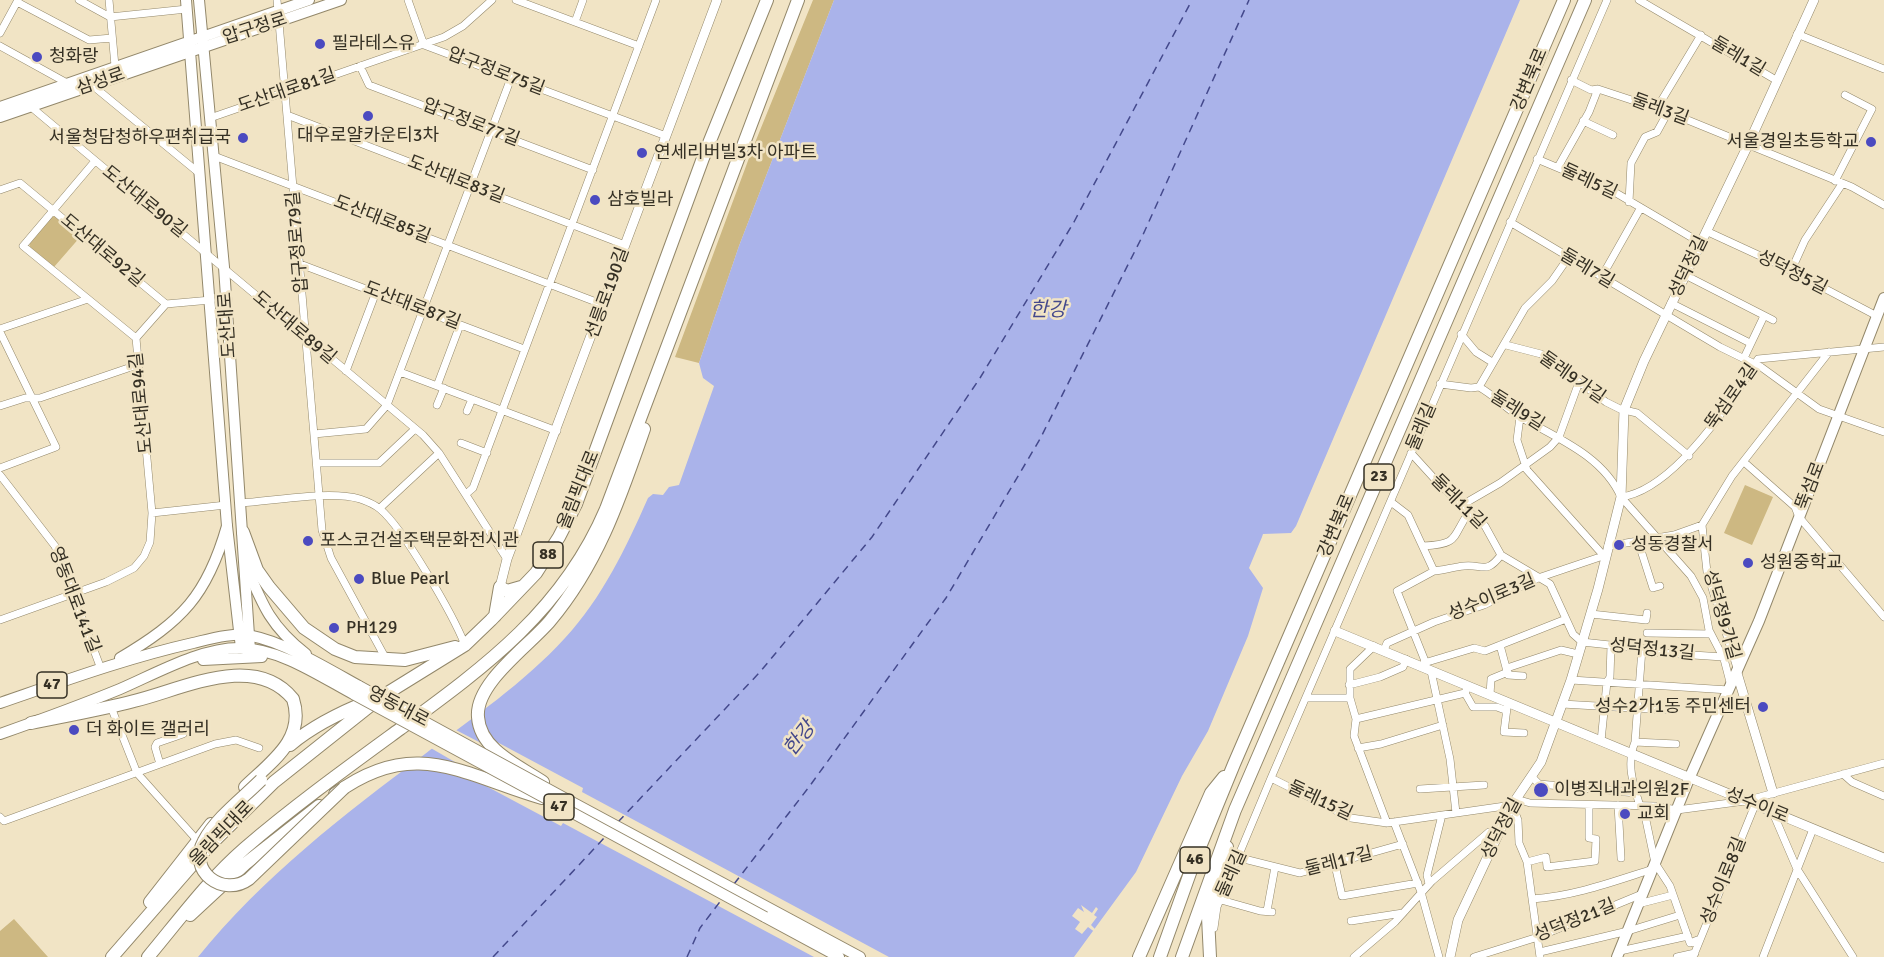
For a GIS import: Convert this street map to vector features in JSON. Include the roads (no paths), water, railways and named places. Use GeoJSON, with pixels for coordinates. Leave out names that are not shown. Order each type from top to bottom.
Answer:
{"type":"FeatureCollection","features":[{"type":"Feature","properties":{"kind":"highway","name":"올림픽대로"},"geometry":{"type":"LineString","coordinates":[[111,957],[207,848],[266,790],[381,697],[465,645],[525,585],[559,537],[576,504],[703,158],[767,0]]}},
{"type":"Feature","properties":{"kind":"highway","name":"올림픽대로"},"geometry":{"type":"LineString","coordinates":[[148,957],[216,874],[338,774],[472,676],[513,642],[543,610],[580,560],[599,524],[798,0]]}},
{"type":"Feature","properties":{"kind":"highway","name":"강변북로"},"geometry":{"type":"LineString","coordinates":[[1160,957],[1199,849],[1234,764],[1564,0]]}},
{"type":"Feature","properties":{"kind":"highway","name":"강변북로"},"geometry":{"type":"LineString","coordinates":[[1182,957],[1235,810],[1585,0]]}},
{"type":"Feature","properties":{"kind":"highway"},"geometry":{"type":"LineString","coordinates":[[568,800],[493,748],[479,724],[478,709],[483,692],[537,635],[584,575],[612,521],[645,425],[656,375]]}},
{"type":"Feature","properties":{"kind":"highway"},"geometry":{"type":"LineString","coordinates":[[243,532],[257,570],[304,628],[335,649],[355,657],[387,660],[417,659],[465,645]]}},
{"type":"Feature","properties":{"kind":"highway"},"geometry":{"type":"LineString","coordinates":[[495,616],[500,587],[507,591],[525,585]]}},
{"type":"Feature","properties":{"kind":"highway"},"geometry":{"type":"LineString","coordinates":[[31,723],[111,707],[222,676],[269,680],[287,692],[296,708],[293,737],[281,752]]}},
{"type":"Feature","properties":{"kind":"highway"},"geometry":{"type":"LineString","coordinates":[[111,957],[196,839],[225,806],[281,752],[309,730],[347,709],[381,697]]}},
{"type":"Feature","properties":{"kind":"highway"},"geometry":{"type":"LineString","coordinates":[[321,724],[261,780],[204,841],[200,863],[208,877],[217,884],[232,886],[244,882],[344,788]]}},
{"type":"Feature","properties":{"kind":"highway"},"geometry":{"type":"LineString","coordinates":[[164,938],[263,849],[344,788],[380,769],[425,763],[462,769],[546,800]]}},
{"type":"Feature","properties":{"kind":"highway","name":"23"},"geometry":{"type":"LineString","coordinates":[[1139,957],[1211,793],[1234,764]]}},
{"type":"Feature","properties":{"kind":"highway"},"geometry":{"type":"LineString","coordinates":[[1210,957],[1208,917],[1235,810]]}},
{"type":"Feature","properties":{"kind":"main road","name":"도산대로"},"geometry":{"type":"LineString","coordinates":[[199,0],[214,156],[216,260],[210,300],[227,526],[245,635]]}},
{"type":"Feature","properties":{"kind":"main road","name":"압구정로"},"geometry":{"type":"LineString","coordinates":[[202,42],[309,0]]}},
{"type":"Feature","properties":{"kind":"main road","name":"압구정로"},"geometry":{"type":"LineString","coordinates":[[278,11],[340,0]]}},
{"type":"Feature","properties":{"kind":"main road","name":"도산대로"},"geometry":{"type":"LineString","coordinates":[[186,4],[201,175],[216,260],[241,503],[245,563],[246,649]]}},
{"type":"Feature","properties":{"kind":"main road","name":"삼성로"},"geometry":{"type":"LineString","coordinates":[[0,117],[92,85],[202,42]]}},
{"type":"Feature","properties":{"kind":"main road","name":"삼성로"},"geometry":{"type":"LineString","coordinates":[[1,103],[115,66],[190,46]]}},
{"type":"Feature","properties":{"kind":"main road","name":"뚝섬로"},"geometry":{"type":"LineString","coordinates":[[1618,954],[1689,778],[1737,673],[1884,298]]}},
{"type":"Feature","properties":{"kind":"main road"},"geometry":{"type":"LineString","coordinates":[[102,668],[154,638],[192,602],[210,576],[227,526]]}},
{"type":"Feature","properties":{"kind":"main road"},"geometry":{"type":"LineString","coordinates":[[245,563],[274,626],[283,636],[320,665]]}},
{"type":"Feature","properties":{"kind":"main road","name":"영동대로"},"geometry":{"type":"LineString","coordinates":[[245,635],[320,665],[357,691],[546,800],[768,913]]}},
{"type":"Feature","properties":{"kind":"main road","name":"47"},"geometry":{"type":"LineString","coordinates":[[0,703],[102,668],[178,646],[245,635]]}},
{"type":"Feature","properties":{"kind":"main road","name":"영동대로"},"geometry":{"type":"LineString","coordinates":[[0,734],[185,661],[246,649],[278,657],[357,691],[568,800],[768,913]]}},
{"type":"Feature","properties":{"kind":"main road"},"geometry":{"type":"LineString","coordinates":[[185,661],[278,657]]}},
{"type":"Feature","properties":{"kind":"main road","name":"47"},"geometry":{"type":"LineString","coordinates":[[768,913],[839,957]]}},
{"type":"Feature","properties":{"kind":"main road","name":"47"},"geometry":{"type":"LineString","coordinates":[[768,913],[860,957]]}},
{"type":"Feature","properties":{"kind":"street"},"geometry":{"type":"LineString","coordinates":[[80,0],[110,17],[186,4]]}},
{"type":"Feature","properties":{"kind":"street"},"geometry":{"type":"LineString","coordinates":[[109,0],[115,66]]}},
{"type":"Feature","properties":{"kind":"street","name":"압구정로75길"},"geometry":{"type":"LineString","coordinates":[[408,0],[424,45],[666,136]]}},
{"type":"Feature","properties":{"kind":"street","name":"도산대로81길"},"geometry":{"type":"LineString","coordinates":[[210,118],[286,90],[424,45],[463,26],[492,0]]}},
{"type":"Feature","properties":{"kind":"street"},"geometry":{"type":"LineString","coordinates":[[516,0],[639,46]]}},
{"type":"Feature","properties":{"kind":"street"},"geometry":{"type":"LineString","coordinates":[[575,22],[583,0]]}},
{"type":"Feature","properties":{"kind":"street"},"geometry":{"type":"LineString","coordinates":[[466,494],[473,488],[487,453],[656,0]]}},
{"type":"Feature","properties":{"kind":"street","name":"선릉로190길"},"geometry":{"type":"LineString","coordinates":[[500,587],[507,558],[557,431],[717,0]]}},
{"type":"Feature","properties":{"kind":"street","name":"둘레길"},"geometry":{"type":"LineString","coordinates":[[1216,957],[1214,923],[1221,900],[1461,334],[1607,0]]}},
{"type":"Feature","properties":{"kind":"street","name":"둘레1길"},"geometry":{"type":"LineString","coordinates":[[1641,0],[1776,80]]}},
{"type":"Feature","properties":{"kind":"street","name":"성덕정길"},"geometry":{"type":"LineString","coordinates":[[1450,957],[1458,920],[1514,802],[1532,777],[1571,680],[1622,497],[1624,410],[1671,303],[1748,145],[1814,0]]}},
{"type":"Feature","properties":{"kind":"street"},"geometry":{"type":"LineString","coordinates":[[0,33],[18,1],[89,40],[112,38]]}},
{"type":"Feature","properties":{"kind":"street","name":"압구정로79길"},"geometry":{"type":"LineString","coordinates":[[278,11],[322,530],[331,558],[387,660]]}},
{"type":"Feature","properties":{"kind":"street"},"geometry":{"type":"LineString","coordinates":[[1797,34],[1884,69]]}},
{"type":"Feature","properties":{"kind":"street","name":"둘레1길"},"geometry":{"type":"LineString","coordinates":[[1657,108],[1701,35]]}},
{"type":"Feature","properties":{"kind":"street"},"geometry":{"type":"LineString","coordinates":[[0,46],[67,82]]}},
{"type":"Feature","properties":{"kind":"street","name":"압구정로77길"},"geometry":{"type":"LineString","coordinates":[[360,66],[369,85],[593,170]]}},
{"type":"Feature","properties":{"kind":"street"},"geometry":{"type":"LineString","coordinates":[[314,434],[366,429],[387,405],[511,78]]}},
{"type":"Feature","properties":{"kind":"street","name":"둘레3길"},"geometry":{"type":"LineString","coordinates":[[1571,80],[1591,90],[1598,89],[1668,112],[1839,182],[1884,205]]}},
{"type":"Feature","properties":{"kind":"street"},"geometry":{"type":"LineString","coordinates":[[92,85],[201,175]]}},
{"type":"Feature","properties":{"kind":"street"},"geometry":{"type":"LineString","coordinates":[[1558,167],[1598,89]]}},
{"type":"Feature","properties":{"kind":"street"},"geometry":{"type":"LineString","coordinates":[[1791,271],[1805,240],[1839,182],[1872,109],[1845,95]]}},
{"type":"Feature","properties":{"kind":"street"},"geometry":{"type":"LineString","coordinates":[[30,106],[95,161]]}},
{"type":"Feature","properties":{"kind":"street"},"geometry":{"type":"LineString","coordinates":[[1629,202],[1631,163],[1645,137],[1656,132],[1668,112]]}},
{"type":"Feature","properties":{"kind":"street","name":"도산대로83길"},"geometry":{"type":"LineString","coordinates":[[287,115],[625,244]]}},
{"type":"Feature","properties":{"kind":"street"},"geometry":{"type":"LineString","coordinates":[[1583,121],[1613,135]]}},
{"type":"Feature","properties":{"kind":"street","name":"도산대로85길"},"geometry":{"type":"LineString","coordinates":[[214,156],[604,305]]}},
{"type":"Feature","properties":{"kind":"street","name":"둘레5길"},"geometry":{"type":"LineString","coordinates":[[1537,159],[1611,190],[1701,243]]}},
{"type":"Feature","properties":{"kind":"street","name":"도산대로90길"},"geometry":{"type":"LineString","coordinates":[[88,298],[23,246],[95,161],[216,260]]}},
{"type":"Feature","properties":{"kind":"street","name":"도산대로92길"},"geometry":{"type":"LineString","coordinates":[[0,190],[20,183],[166,304]]}},
{"type":"Feature","properties":{"kind":"street"},"geometry":{"type":"LineString","coordinates":[[1601,278],[1640,209]]}},
{"type":"Feature","properties":{"kind":"street","name":"둘레7길"},"geometry":{"type":"LineString","coordinates":[[1510,222],[1601,278],[1755,364],[1797,391],[1819,409],[1884,432]]}},
{"type":"Feature","properties":{"kind":"street","name":"성덕정5길"},"geometry":{"type":"LineString","coordinates":[[1706,231],[1791,271],[1877,316]]}},
{"type":"Feature","properties":{"kind":"street"},"geometry":{"type":"LineString","coordinates":[[1479,387],[1526,308],[1552,281],[1568,258]]}},
{"type":"Feature","properties":{"kind":"street","name":"도산대로89길"},"geometry":{"type":"LineString","coordinates":[[216,260],[415,429],[439,453],[507,558]]}},
{"type":"Feature","properties":{"kind":"street","name":"도산대로87길"},"geometry":{"type":"LineString","coordinates":[[300,264],[524,349]]}},
{"type":"Feature","properties":{"kind":"street"},"geometry":{"type":"LineString","coordinates":[[1685,275],[1773,320]]}},
{"type":"Feature","properties":{"kind":"street","name":"도산대로89길"},"geometry":{"type":"LineString","coordinates":[[345,370],[376,292]]}},
{"type":"Feature","properties":{"kind":"street"},"geometry":{"type":"LineString","coordinates":[[0,468],[56,447],[0,330],[88,298],[136,338]]}},
{"type":"Feature","properties":{"kind":"street"},"geometry":{"type":"LineString","coordinates":[[166,304],[210,300]]}},
{"type":"Feature","properties":{"kind":"street"},"geometry":{"type":"LineString","coordinates":[[1671,303],[1750,343]]}},
{"type":"Feature","properties":{"kind":"street","name":"도산대로94길"},"geometry":{"type":"LineString","coordinates":[[0,620],[106,582],[134,568],[144,556],[150,542],[152,513],[136,338],[166,304]]}},
{"type":"Feature","properties":{"kind":"street"},"geometry":{"type":"LineString","coordinates":[[1744,358],[1764,316]]}},
{"type":"Feature","properties":{"kind":"street"},"geometry":{"type":"LineString","coordinates":[[437,405],[460,325]]}},
{"type":"Feature","properties":{"kind":"street"},"geometry":{"type":"LineString","coordinates":[[1461,334],[1476,352],[1492,362]]}},
{"type":"Feature","properties":{"kind":"street","name":"둘레9가길"},"geometry":{"type":"LineString","coordinates":[[1506,345],[1538,352],[1606,402],[1637,413],[1689,456]]}},
{"type":"Feature","properties":{"kind":"street","name":"뚝섬로4길"},"geometry":{"type":"LineString","coordinates":[[1622,497],[1641,489],[1689,456],[1758,359],[1884,346]]}},
{"type":"Feature","properties":{"kind":"street"},"geometry":{"type":"LineString","coordinates":[[1520,417],[1517,440],[1525,466],[1606,552],[1638,541],[1658,538],[1701,525],[1744,462],[1829,352]]}},
{"type":"Feature","properties":{"kind":"street"},"geometry":{"type":"LineString","coordinates":[[0,406],[31,397],[40,398],[140,364]]}},
{"type":"Feature","properties":{"kind":"street"},"geometry":{"type":"LineString","coordinates":[[400,372],[557,431]]}},
{"type":"Feature","properties":{"kind":"street","name":"둘레9길"},"geometry":{"type":"LineString","coordinates":[[1558,437],[1579,382]]}},
{"type":"Feature","properties":{"kind":"street","name":"둘레9길"},"geometry":{"type":"LineString","coordinates":[[1440,384],[1479,387],[1520,417],[1558,437],[1616,483],[1622,497],[1691,576],[1703,598],[1711,634],[1723,657],[1730,688]]}},
{"type":"Feature","properties":{"kind":"street"},"geometry":{"type":"LineString","coordinates":[[467,411],[472,399]]}},
{"type":"Feature","properties":{"kind":"street"},"geometry":{"type":"LineString","coordinates":[[317,463],[379,463],[415,429]]}},
{"type":"Feature","properties":{"kind":"street"},"geometry":{"type":"LineString","coordinates":[[1462,505],[1525,466],[1558,437]]}},
{"type":"Feature","properties":{"kind":"street"},"geometry":{"type":"LineString","coordinates":[[461,442],[487,453]]}},
{"type":"Feature","properties":{"kind":"street"},"geometry":{"type":"LineString","coordinates":[[380,508],[439,453]]}},
{"type":"Feature","properties":{"kind":"street","name":"둘레11길"},"geometry":{"type":"LineString","coordinates":[[1411,453],[1485,526],[1501,555],[1550,584],[1573,634],[1582,642]]}},
{"type":"Feature","properties":{"kind":"street"},"geometry":{"type":"LineString","coordinates":[[1744,462],[1795,507],[1799,518],[1884,617]]}},
{"type":"Feature","properties":{"kind":"street","name":"영동대로141길"},"geometry":{"type":"LineString","coordinates":[[0,476],[55,546],[102,668]]}},
{"type":"Feature","properties":{"kind":"street"},"geometry":{"type":"LineString","coordinates":[[241,503],[319,497],[355,498],[380,508],[394,524],[413,553],[459,630],[465,645]]}},
{"type":"Feature","properties":{"kind":"street"},"geometry":{"type":"LineString","coordinates":[[1391,502],[1408,514],[1434,571]]}},
{"type":"Feature","properties":{"kind":"street"},"geometry":{"type":"LineString","coordinates":[[152,513],[226,505]]}},
{"type":"Feature","properties":{"kind":"street"},"geometry":{"type":"LineString","coordinates":[[1423,546],[1443,544],[1456,537],[1469,512]]}},
{"type":"Feature","properties":{"kind":"street","name":"성덕정9가길"},"geometry":{"type":"LineString","coordinates":[[1701,525],[1707,572],[1737,673]]}},
{"type":"Feature","properties":{"kind":"street"},"geometry":{"type":"LineString","coordinates":[[1638,541],[1653,588],[1660,586]]}},
{"type":"Feature","properties":{"kind":"street","name":"성수이로3길"},"geometry":{"type":"LineString","coordinates":[[1384,650],[1387,643],[1413,631],[1484,605],[1538,578],[1606,552]]}},
{"type":"Feature","properties":{"kind":"street"},"geometry":{"type":"LineString","coordinates":[[1456,813],[1437,700],[1413,631],[1396,591],[1434,571],[1467,566],[1481,569],[1493,566],[1501,555]]}},
{"type":"Feature","properties":{"kind":"street"},"geometry":{"type":"LineString","coordinates":[[1591,614],[1646,620],[1647,613]]}},
{"type":"Feature","properties":{"kind":"street"},"geometry":{"type":"LineString","coordinates":[[1426,666],[1474,648],[1485,651],[1566,619]]}},
{"type":"Feature","properties":{"kind":"street","name":"성수이로"},"geometry":{"type":"LineString","coordinates":[[1335,631],[1426,666],[1466,689],[1490,695],[1507,706],[1556,722],[1884,858]]}},
{"type":"Feature","properties":{"kind":"street"},"geometry":{"type":"LineString","coordinates":[[1647,633],[1711,634]]}},
{"type":"Feature","properties":{"kind":"street","name":"성덕정13길"},"geometry":{"type":"LineString","coordinates":[[1582,642],[1642,649],[1647,652],[1723,657]]}},
{"type":"Feature","properties":{"kind":"street"},"geometry":{"type":"LineString","coordinates":[[1500,645],[1507,670]]}},
{"type":"Feature","properties":{"kind":"street"},"geometry":{"type":"LineString","coordinates":[[1601,741],[1607,682],[1610,677],[1611,645]]}},
{"type":"Feature","properties":{"kind":"street"},"geometry":{"type":"LineString","coordinates":[[1374,646],[1350,669],[1350,698],[1356,719],[1354,736],[1418,883],[1438,957]]}},
{"type":"Feature","properties":{"kind":"street"},"geometry":{"type":"LineString","coordinates":[[1642,649],[1635,742],[1630,753],[1631,778],[1641,806],[1654,866],[1673,895],[1690,943],[1701,939]]}},
{"type":"Feature","properties":{"kind":"street"},"geometry":{"type":"LineString","coordinates":[[1490,695],[1491,679],[1507,670],[1561,650],[1578,654]]}},
{"type":"Feature","properties":{"kind":"street"},"geometry":{"type":"LineString","coordinates":[[1349,685],[1380,677],[1403,667],[1406,659]]}},
{"type":"Feature","properties":{"kind":"street"},"geometry":{"type":"LineString","coordinates":[[1507,670],[1523,676]]}},
{"type":"Feature","properties":{"kind":"street"},"geometry":{"type":"LineString","coordinates":[[1737,673],[1773,793]]}},
{"type":"Feature","properties":{"kind":"street"},"geometry":{"type":"LineString","coordinates":[[1571,680],[1730,688]]}},
{"type":"Feature","properties":{"kind":"street"},"geometry":{"type":"LineString","coordinates":[[1356,719],[1437,700],[1466,689],[1473,707],[1507,706],[1504,732],[1524,733]]}},
{"type":"Feature","properties":{"kind":"street"},"geometry":{"type":"LineString","coordinates":[[1306,698],[1350,698]]}},
{"type":"Feature","properties":{"kind":"street"},"geometry":{"type":"LineString","coordinates":[[1562,704],[1666,710]]}},
{"type":"Feature","properties":{"kind":"street"},"geometry":{"type":"LineString","coordinates":[[111,707],[137,773],[196,839]]}},
{"type":"Feature","properties":{"kind":"street"},"geometry":{"type":"LineString","coordinates":[[1358,748],[1381,744],[1443,725]]}},
{"type":"Feature","properties":{"kind":"street"},"geometry":{"type":"LineString","coordinates":[[160,764],[155,747],[157,743],[183,734]]}},
{"type":"Feature","properties":{"kind":"street"},"geometry":{"type":"LineString","coordinates":[[1,820],[225,741],[245,742],[259,748]]}},
{"type":"Feature","properties":{"kind":"street"},"geometry":{"type":"LineString","coordinates":[[1635,742],[1676,744]]}},
{"type":"Feature","properties":{"kind":"street"},"geometry":{"type":"LineString","coordinates":[[1677,810],[1744,801],[1884,763]]}},
{"type":"Feature","properties":{"kind":"street"},"geometry":{"type":"LineString","coordinates":[[1843,774],[1852,782],[1884,796]]}},
{"type":"Feature","properties":{"kind":"street"},"geometry":{"type":"LineString","coordinates":[[1532,777],[1539,784],[1636,793]]}},
{"type":"Feature","properties":{"kind":"street","name":"둘레15길"},"geometry":{"type":"LineString","coordinates":[[1271,778],[1351,818],[1390,822],[1514,802],[1641,806],[1677,810]]}},
{"type":"Feature","properties":{"kind":"street"},"geometry":{"type":"LineString","coordinates":[[1420,789],[1484,785]]}},
{"type":"Feature","properties":{"kind":"street"},"geometry":{"type":"LineString","coordinates":[[1514,802],[1519,843],[1527,862],[1540,954],[1680,915]]}},
{"type":"Feature","properties":{"kind":"street"},"geometry":{"type":"LineString","coordinates":[[1527,862],[1546,857],[1547,867],[1594,861],[1596,839],[1589,838],[1589,805]]}},
{"type":"Feature","properties":{"kind":"street"},"geometry":{"type":"LineString","coordinates":[[1618,805],[1621,858]]}},
{"type":"Feature","properties":{"kind":"street","name":"성수이로8길"},"geometry":{"type":"LineString","coordinates":[[1694,955],[1755,805]]}},
{"type":"Feature","properties":{"kind":"street"},"geometry":{"type":"LineString","coordinates":[[1773,813],[1797,869],[1852,957]]}},
{"type":"Feature","properties":{"kind":"street"},"geometry":{"type":"LineString","coordinates":[[1429,884],[1427,875],[1442,815]]}},
{"type":"Feature","properties":{"kind":"street"},"geometry":{"type":"LineString","coordinates":[[1762,957],[1813,829]]}},
{"type":"Feature","properties":{"kind":"street"},"geometry":{"type":"LineString","coordinates":[[1354,957],[1403,913],[1429,884],[1489,832],[1498,834]]}},
{"type":"Feature","properties":{"kind":"street","name":"둘레17길"},"geometry":{"type":"LineString","coordinates":[[1240,858],[1300,873],[1335,865],[1402,844]]}},
{"type":"Feature","properties":{"kind":"street"},"geometry":{"type":"LineString","coordinates":[[1335,865],[1342,896],[1418,883]]}},
{"type":"Feature","properties":{"kind":"street"},"geometry":{"type":"LineString","coordinates":[[1532,899],[1559,897],[1592,890],[1654,866]]}},
{"type":"Feature","properties":{"kind":"street"},"geometry":{"type":"LineString","coordinates":[[1221,900],[1269,911],[1275,867]]}},
{"type":"Feature","properties":{"kind":"street"},"geometry":{"type":"LineString","coordinates":[[1640,899],[1673,895]]}},
{"type":"Feature","properties":{"kind":"street","name":"성덕정21길"},"geometry":{"type":"LineString","coordinates":[[1474,957],[1538,937],[1640,899]]}},
{"type":"Feature","properties":{"kind":"street"},"geometry":{"type":"LineString","coordinates":[[1351,921],[1403,913]]}},
{"type":"Feature","properties":{"kind":"street"},"geometry":{"type":"LineString","coordinates":[[1618,954],[1688,936]]}},
{"type":"Feature","properties":{"kind":"street"},"geometry":{"type":"LineString","coordinates":[[1677,957],[1694,955]]}},
{"type":"Feature","properties":{"kind":"water","name":"한강"},"geometry":{"type":"Polygon","coordinates":[[[834,0],[1520,0],[1296,526],[1291,533],[1263,534],[1249,568],[1263,588],[1248,636],[1208,731],[1182,776],[1136,872],[1074,957],[198,957],[249,900],[305,848],[497,699],[549,655],[578,623],[602,589],[622,554],[648,498],[653,494],[663,495],[669,487],[679,485],[714,386],[703,378],[699,363],[739,246],[834,0]]]}},
{"type":"Feature","properties":{"kind":"place","name":"필라테스유"},"geometry":{"type":"Point","coordinates":[320,44]}},
{"type":"Feature","properties":{"kind":"place","name":"청화랑"},"geometry":{"type":"Point","coordinates":[37,57]}},
{"type":"Feature","properties":{"kind":"place","name":"대우로얄카운티3차"},"geometry":{"type":"Point","coordinates":[368,116]}},
{"type":"Feature","properties":{"kind":"place","name":"서울청담청하우편취급국"},"geometry":{"type":"Point","coordinates":[243,138]}},
{"type":"Feature","properties":{"kind":"place","name":"서울경일초등학교"},"geometry":{"type":"Point","coordinates":[1871,142]}},
{"type":"Feature","properties":{"kind":"place","name":"연세리버빌3차 아파트"},"geometry":{"type":"Point","coordinates":[642,153]}},
{"type":"Feature","properties":{"kind":"place","name":"삼호빌라"},"geometry":{"type":"Point","coordinates":[595,200]}},
{"type":"Feature","properties":{"kind":"place","name":"포스코건설주택문화전시관"},"geometry":{"type":"Point","coordinates":[308,541]}},
{"type":"Feature","properties":{"kind":"place","name":"성동경찰서"},"geometry":{"type":"Point","coordinates":[1619,545]}},
{"type":"Feature","properties":{"kind":"place","name":"성원중학교"},"geometry":{"type":"Point","coordinates":[1748,563]}},
{"type":"Feature","properties":{"kind":"place","name":"Blue Pearl"},"geometry":{"type":"Point","coordinates":[359,579]}},
{"type":"Feature","properties":{"kind":"place","name":"PH129"},"geometry":{"type":"Point","coordinates":[334,628]}},
{"type":"Feature","properties":{"kind":"place","name":"성수2가1동 주민센터"},"geometry":{"type":"Point","coordinates":[1763,707]}},
{"type":"Feature","properties":{"kind":"place","name":"더 화이트 갤러리"},"geometry":{"type":"Point","coordinates":[74,730]}},
{"type":"Feature","properties":{"kind":"place","name":"이병직내과의원2F"},"geometry":{"type":"Point","coordinates":[1541,790]}},
{"type":"Feature","properties":{"kind":"place","name":"교회"},"geometry":{"type":"Point","coordinates":[1625,814]}}]}
